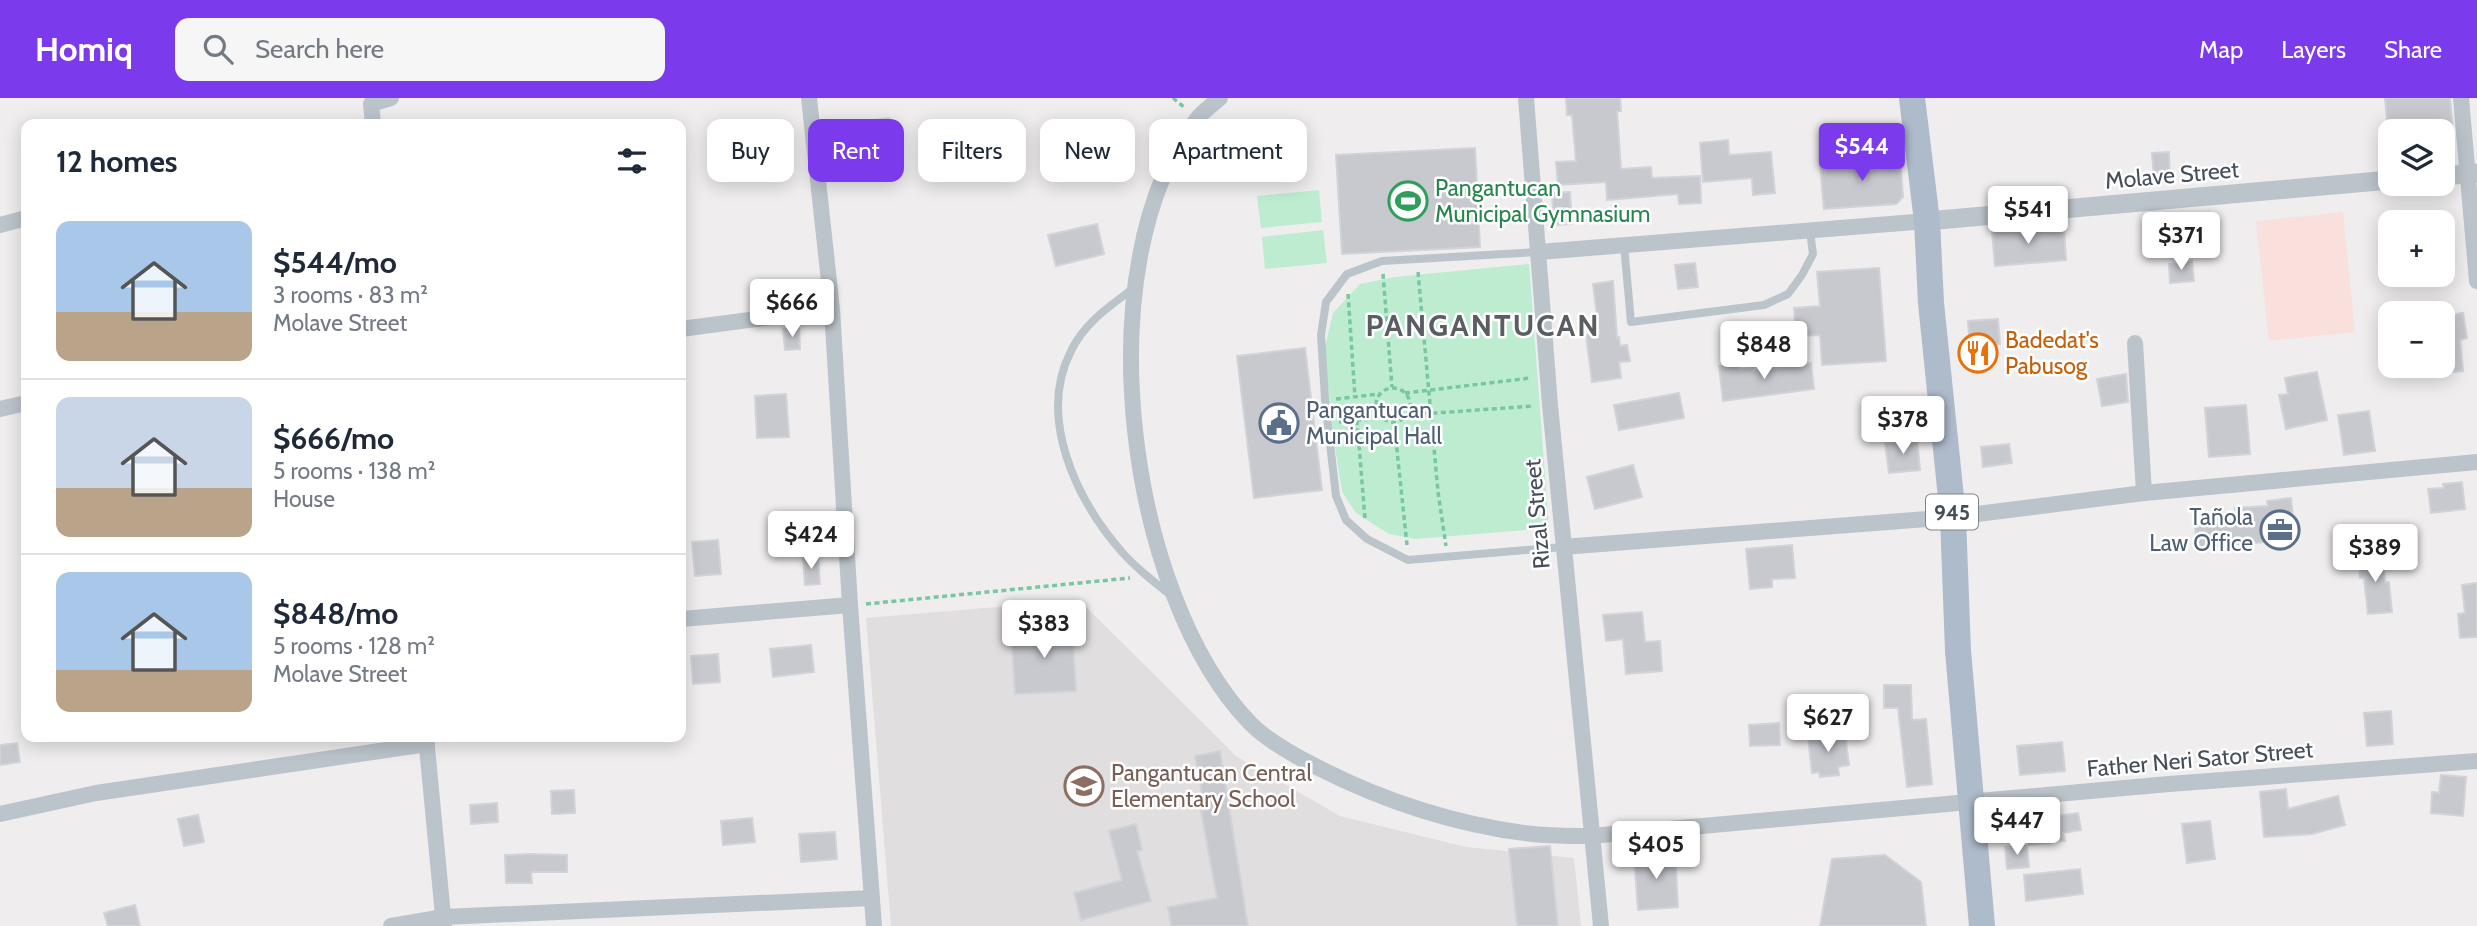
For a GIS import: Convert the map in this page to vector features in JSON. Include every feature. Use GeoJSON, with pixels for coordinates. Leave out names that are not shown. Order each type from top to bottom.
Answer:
{"type":"FeatureCollection","features":[{"type":"Feature","properties":{"kind":"main road","name":"945"},"geometry":{"type":"LineString","coordinates":[[1912,98],[1927,221],[1931,303],[1953,517],[1958,651],[1982,926]]}},
{"type":"Feature","properties":{"kind":"street"},"geometry":{"type":"LineString","coordinates":[[372,119],[371,104],[390,98]]}},
{"type":"Feature","properties":{"kind":"street"},"geometry":{"type":"LineString","coordinates":[[809,98],[832,309],[850,606],[874,926]]}},
{"type":"Feature","properties":{"kind":"street","name":"Father Neri Sator Street"},"geometry":{"type":"LineString","coordinates":[[1220,98],[1198,118],[1177,149],[1159,187],[1144,234],[1135,288],[1130,348],[1136,451],[1146,501],[1177,600],[1197,648],[1223,692],[1253,726],[1296,756],[1354,786],[1418,808],[1485,826],[1535,834],[1591,836],[2169,783],[2477,761]]}},
{"type":"Feature","properties":{"kind":"street","name":"Rizal Street"},"geometry":{"type":"LineString","coordinates":[[1526,98],[1547,376],[1601,926]]}},
{"type":"Feature","properties":{"kind":"street"},"geometry":{"type":"LineString","coordinates":[[2461,98],[2472,173],[2477,281]]}},
{"type":"Feature","properties":{"kind":"street","name":"Molave Street"},"geometry":{"type":"LineString","coordinates":[[1539,252],[2378,181]]}},
{"type":"Feature","properties":{"kind":"street"},"geometry":{"type":"LineString","coordinates":[[0,225],[21,219]]}},
{"type":"Feature","properties":{"kind":"street"},"geometry":{"type":"LineString","coordinates":[[686,328],[832,309]]}},
{"type":"Feature","properties":{"kind":"street"},"geometry":{"type":"LineString","coordinates":[[2136,343],[2144,493]]}},
{"type":"Feature","properties":{"kind":"street"},"geometry":{"type":"LineString","coordinates":[[0,409],[21,404]]}},
{"type":"Feature","properties":{"kind":"street"},"geometry":{"type":"LineString","coordinates":[[1563,547],[1953,517],[2144,493],[2477,461]]}},
{"type":"Feature","properties":{"kind":"street"},"geometry":{"type":"LineString","coordinates":[[686,619],[850,606]]}},
{"type":"Feature","properties":{"kind":"street"},"geometry":{"type":"LineString","coordinates":[[0,814],[96,793],[414,742]]}},
{"type":"Feature","properties":{"kind":"street"},"geometry":{"type":"LineString","coordinates":[[426,742],[444,921]]}},
{"type":"Feature","properties":{"kind":"street"},"geometry":{"type":"LineString","coordinates":[[391,926],[872,898]]}},
{"type":"Feature","properties":{"kind":"lane"},"geometry":{"type":"LineString","coordinates":[[1624,245],[1631,323],[1764,305],[1777,300],[1788,294],[1813,254],[1810,231]]}},
{"type":"Feature","properties":{"kind":"lane"},"geometry":{"type":"LineString","coordinates":[[1539,252],[1382,261],[1346,274],[1326,302],[1321,335],[1325,400],[1336,496],[1346,520],[1367,539],[1408,560],[1563,547]]}},
{"type":"Feature","properties":{"kind":"lane"},"geometry":{"type":"LineString","coordinates":[[1135,288],[1093,319],[1071,350],[1059,381],[1057,415],[1069,464],[1095,515],[1120,550],[1146,576],[1177,600]]}},
{"type":"Feature","properties":{"kind":"path"},"geometry":{"type":"LineString","coordinates":[[1417,259],[1438,492],[1447,556]]}},
{"type":"Feature","properties":{"kind":"path"},"geometry":{"type":"LineString","coordinates":[[1382,261],[1392,387]]}},
{"type":"Feature","properties":{"kind":"path"},"geometry":{"type":"LineString","coordinates":[[1346,274],[1355,397]]}},
{"type":"Feature","properties":{"kind":"path"},"geometry":{"type":"LineString","coordinates":[[1392,387],[1405,393],[1547,376]]}},
{"type":"Feature","properties":{"kind":"path"},"geometry":{"type":"LineString","coordinates":[[1325,400],[1380,394],[1392,387]]}},
{"type":"Feature","properties":{"kind":"path"},"geometry":{"type":"LineString","coordinates":[[1405,393],[1410,406],[1407,415]]}},
{"type":"Feature","properties":{"kind":"path"},"geometry":{"type":"LineString","coordinates":[[1380,394],[1377,409],[1382,418]]}},
{"type":"Feature","properties":{"kind":"path"},"geometry":{"type":"LineString","coordinates":[[1328,424],[1382,418],[1394,422],[1407,415],[1550,405]]}},
{"type":"Feature","properties":{"kind":"path"},"geometry":{"type":"LineString","coordinates":[[1357,420],[1367,539]]}},
{"type":"Feature","properties":{"kind":"path"},"geometry":{"type":"LineString","coordinates":[[1394,422],[1408,560]]}},
{"type":"Feature","properties":{"kind":"path"},"geometry":{"type":"LineString","coordinates":[[850,606],[1146,576]]}},
{"type":"Feature","properties":{"kind":"shaded area"},"geometry":{"type":"Polygon","coordinates":[[[2343,212],[2355,332],[2269,341],[2256,221],[2343,212]]]}},
{"type":"Feature","properties":{"kind":"shaded area","name":"Pangantucan Central Elementary School"},"geometry":{"type":"Polygon","coordinates":[[[1079,600],[1236,756],[1340,816],[1466,847],[1574,858],[1581,926],[891,926],[866,618],[1079,600]]]}},
{"type":"Feature","properties":{"kind":"green space"},"geometry":{"type":"Polygon","coordinates":[[[1319,190],[1322,222],[1261,228],[1257,196],[1319,190]]]}},
{"type":"Feature","properties":{"kind":"green space"},"geometry":{"type":"Polygon","coordinates":[[[1323,230],[1327,263],[1265,269],[1262,237],[1323,230]]]}},
{"type":"Feature","properties":{"kind":"green space"},"geometry":{"type":"Polygon","coordinates":[[[1529,264],[1549,528],[1416,539],[1389,534],[1356,513],[1342,492],[1324,351],[1333,313],[1360,284],[1395,277],[1529,264]]]}},
{"type":"Feature","properties":{"kind":"building"},"geometry":{"type":"Polygon","coordinates":[[[1566,98],[1620,98],[1621,111],[1617,111],[1621,169],[1651,167],[1652,178],[1700,176],[1701,203],[1679,204],[1678,194],[1607,200],[1606,182],[1558,185],[1556,162],[1576,161],[1572,115],[1567,115],[1566,98]]]}},
{"type":"Feature","properties":{"kind":"building"},"geometry":{"type":"Polygon","coordinates":[[[2385,98],[2450,98],[2452,119],[2387,119],[2385,98]]]}},
{"type":"Feature","properties":{"kind":"building"},"geometry":{"type":"Polygon","coordinates":[[[1728,140],[1729,155],[1771,152],[1775,193],[1753,195],[1752,178],[1703,182],[1700,143],[1728,140]]]}},
{"type":"Feature","properties":{"kind":"building","name":"Pangantucan Municipal Gymnasium"},"geometry":{"type":"Polygon","coordinates":[[[1475,148],[1480,247],[1342,254],[1336,155],[1475,148]]]}},
{"type":"Feature","properties":{"kind":"building"},"geometry":{"type":"Polygon","coordinates":[[[2169,152],[2170,178],[2154,179],[2152,153],[2169,152]]]}},
{"type":"Feature","properties":{"kind":"building"},"geometry":{"type":"Polygon","coordinates":[[[1900,158],[1903,197],[1896,204],[1824,209],[1820,164],[1900,158]]]}},
{"type":"Feature","properties":{"kind":"building"},"geometry":{"type":"Polygon","coordinates":[[[1570,192],[1572,224],[1554,225],[1552,193],[1570,192]]]}},
{"type":"Feature","properties":{"kind":"building"},"geometry":{"type":"Polygon","coordinates":[[[1097,224],[1104,254],[1056,266],[1048,235],[1097,224]]]}},
{"type":"Feature","properties":{"kind":"building"},"geometry":{"type":"Polygon","coordinates":[[[2043,227],[2043,231],[2064,229],[2066,260],[1995,266],[1992,231],[2043,227]]]}},
{"type":"Feature","properties":{"kind":"building"},"geometry":{"type":"Polygon","coordinates":[[[2192,261],[2194,281],[2170,283],[2169,264],[2192,261]]]}},
{"type":"Feature","properties":{"kind":"building"},"geometry":{"type":"Polygon","coordinates":[[[1695,263],[1698,287],[1678,289],[1675,265],[1695,263]]]}},
{"type":"Feature","properties":{"kind":"building"},"geometry":{"type":"Polygon","coordinates":[[[1879,268],[1886,361],[1822,365],[1820,335],[1796,336],[1794,308],[1820,306],[1817,272],[1879,268]]]}},
{"type":"Feature","properties":{"kind":"building"},"geometry":{"type":"Polygon","coordinates":[[[1613,281],[1617,338],[1619,337],[1620,346],[1627,345],[1630,361],[1619,362],[1621,378],[1592,382],[1586,335],[1599,333],[1593,284],[1613,281]]]}},
{"type":"Feature","properties":{"kind":"building"},"geometry":{"type":"Polygon","coordinates":[[[2463,313],[2467,338],[2460,340],[2463,371],[2455,372],[2455,314],[2463,313]]]}},
{"type":"Feature","properties":{"kind":"building"},"geometry":{"type":"Polygon","coordinates":[[[1998,319],[2000,344],[1970,347],[1968,321],[1998,319]]]}},
{"type":"Feature","properties":{"kind":"building"},"geometry":{"type":"Polygon","coordinates":[[[799,328],[800,349],[785,350],[783,329],[799,328]]]}},
{"type":"Feature","properties":{"kind":"building","name":"Pangantucan Municipal Hall"},"geometry":{"type":"Polygon","coordinates":[[[1305,348],[1322,490],[1254,498],[1237,356],[1305,348]]]}},
{"type":"Feature","properties":{"kind":"building"},"geometry":{"type":"Polygon","coordinates":[[[1811,363],[1814,389],[1723,401],[1719,366],[1739,364],[1739,369],[1753,368],[1753,371],[1811,363]]]}},
{"type":"Feature","properties":{"kind":"building"},"geometry":{"type":"Polygon","coordinates":[[[2317,372],[2327,420],[2286,429],[2279,395],[2288,394],[2285,378],[2317,372]]]}},
{"type":"Feature","properties":{"kind":"building"},"geometry":{"type":"Polygon","coordinates":[[[2126,374],[2128,402],[2102,406],[2097,379],[2126,374]]]}},
{"type":"Feature","properties":{"kind":"building"},"geometry":{"type":"Polygon","coordinates":[[[1679,393],[1684,418],[1619,430],[1614,405],[1679,393]]]}},
{"type":"Feature","properties":{"kind":"building"},"geometry":{"type":"Polygon","coordinates":[[[786,394],[789,437],[757,438],[755,396],[786,394]]]}},
{"type":"Feature","properties":{"kind":"building"},"geometry":{"type":"Polygon","coordinates":[[[2246,405],[2250,454],[2209,457],[2205,408],[2246,405]]]}},
{"type":"Feature","properties":{"kind":"building"},"geometry":{"type":"Polygon","coordinates":[[[2369,411],[2375,451],[2344,455],[2338,415],[2369,411]]]}},
{"type":"Feature","properties":{"kind":"building"},"geometry":{"type":"Polygon","coordinates":[[[1917,439],[1920,470],[1889,473],[1885,443],[1917,439]]]}},
{"type":"Feature","properties":{"kind":"building"},"geometry":{"type":"Polygon","coordinates":[[[2009,444],[2012,463],[1983,467],[1981,447],[2009,444]]]}},
{"type":"Feature","properties":{"kind":"building"},"geometry":{"type":"Polygon","coordinates":[[[1633,465],[1642,497],[1595,509],[1587,477],[1633,465]]]}},
{"type":"Feature","properties":{"kind":"building"},"geometry":{"type":"Polygon","coordinates":[[[2462,482],[2465,509],[2431,513],[2428,489],[2444,488],[2443,484],[2462,482]]]}},
{"type":"Feature","properties":{"kind":"building"},"geometry":{"type":"Polygon","coordinates":[[[2291,498],[2295,540],[2197,547],[2195,527],[2236,523],[2235,508],[2268,506],[2267,501],[2291,498]]]}},
{"type":"Feature","properties":{"kind":"building"},"geometry":{"type":"Polygon","coordinates":[[[718,540],[721,574],[695,576],[692,542],[718,540]]]}},
{"type":"Feature","properties":{"kind":"building"},"geometry":{"type":"Polygon","coordinates":[[[1792,545],[1795,578],[1772,579],[1772,587],[1750,589],[1746,549],[1792,545]]]}},
{"type":"Feature","properties":{"kind":"building"},"geometry":{"type":"Polygon","coordinates":[[[2382,553],[2392,612],[2368,614],[2364,578],[2360,578],[2358,556],[2382,553]]]}},
{"type":"Feature","properties":{"kind":"building"},"geometry":{"type":"Polygon","coordinates":[[[803,558],[818,558],[820,584],[805,585],[803,558]]]}},
{"type":"Feature","properties":{"kind":"building"},"geometry":{"type":"Polygon","coordinates":[[[2477,583],[2477,637],[2460,638],[2458,614],[2465,613],[2462,585],[2477,583]]]}},
{"type":"Feature","properties":{"kind":"building"},"geometry":{"type":"Polygon","coordinates":[[[1642,612],[1645,642],[1660,641],[1662,671],[1626,674],[1623,639],[1606,641],[1603,615],[1642,612]]]}},
{"type":"Feature","properties":{"kind":"building"},"geometry":{"type":"Polygon","coordinates":[[[1072,626],[1076,691],[1015,694],[1011,629],[1072,626]]]}},
{"type":"Feature","properties":{"kind":"building"},"geometry":{"type":"Polygon","coordinates":[[[811,645],[814,672],[773,677],[770,649],[811,645]]]}},
{"type":"Feature","properties":{"kind":"building"},"geometry":{"type":"Polygon","coordinates":[[[718,654],[720,682],[693,684],[691,656],[718,654]]]}},
{"type":"Feature","properties":{"kind":"building"},"geometry":{"type":"Polygon","coordinates":[[[1884,685],[1911,685],[1912,720],[1926,719],[1932,784],[1907,787],[1898,708],[1884,708],[1884,685]]]}},
{"type":"Feature","properties":{"kind":"building"},"geometry":{"type":"Polygon","coordinates":[[[2391,711],[2393,744],[2367,746],[2364,713],[2391,711]]]}},
{"type":"Feature","properties":{"kind":"building"},"geometry":{"type":"Polygon","coordinates":[[[1779,723],[1780,745],[1750,746],[1749,725],[1779,723]]]}},
{"type":"Feature","properties":{"kind":"building"},"geometry":{"type":"Polygon","coordinates":[[[1845,733],[1849,765],[1838,767],[1839,775],[1820,777],[1819,772],[1812,773],[1808,737],[1845,733]]]}},
{"type":"Feature","properties":{"kind":"building"},"geometry":{"type":"Polygon","coordinates":[[[2062,742],[2065,771],[2020,775],[2017,746],[2062,742]]]}},
{"type":"Feature","properties":{"kind":"building"},"geometry":{"type":"Polygon","coordinates":[[[17,743],[20,762],[0,765],[0,745],[17,743]]]}},
{"type":"Feature","properties":{"kind":"building"},"geometry":{"type":"Polygon","coordinates":[[[1220,751],[1248,926],[1171,926],[1168,907],[1217,898],[1201,811],[1205,810],[1195,756],[1220,751]]]}},
{"type":"Feature","properties":{"kind":"building"},"geometry":{"type":"Polygon","coordinates":[[[2441,775],[2466,777],[2463,816],[2431,813],[2432,792],[2439,793],[2441,775]]]}},
{"type":"Feature","properties":{"kind":"building"},"geometry":{"type":"Polygon","coordinates":[[[2286,789],[2288,809],[2338,796],[2345,825],[2312,834],[2264,837],[2260,792],[2286,789]]]}},
{"type":"Feature","properties":{"kind":"building"},"geometry":{"type":"Polygon","coordinates":[[[574,790],[575,813],[552,814],[551,791],[574,790]]]}},
{"type":"Feature","properties":{"kind":"building"},"geometry":{"type":"Polygon","coordinates":[[[497,803],[498,822],[471,824],[470,805],[497,803]]]}},
{"type":"Feature","properties":{"kind":"building"},"geometry":{"type":"Polygon","coordinates":[[[2078,813],[2081,830],[2063,833],[2065,841],[2029,845],[2026,820],[2078,813]]]}},
{"type":"Feature","properties":{"kind":"building"},"geometry":{"type":"Polygon","coordinates":[[[198,815],[204,842],[184,846],[178,819],[198,815]]]}},
{"type":"Feature","properties":{"kind":"building"},"geometry":{"type":"Polygon","coordinates":[[[752,818],[755,842],[723,845],[721,821],[752,818]]]}},
{"type":"Feature","properties":{"kind":"building"},"geometry":{"type":"Polygon","coordinates":[[[2210,821],[2215,859],[2187,863],[2182,824],[2210,821]]]}},
{"type":"Feature","properties":{"kind":"building"},"geometry":{"type":"Polygon","coordinates":[[[1136,824],[1142,850],[1137,851],[1151,901],[1081,920],[1074,893],[1122,880],[1109,831],[1136,824]]]}},
{"type":"Feature","properties":{"kind":"building"},"geometry":{"type":"Polygon","coordinates":[[[835,832],[837,859],[801,862],[799,834],[835,832]]]}},
{"type":"Feature","properties":{"kind":"building"},"geometry":{"type":"Polygon","coordinates":[[[1550,846],[1558,926],[1517,926],[1509,849],[1550,846]]]}},
{"type":"Feature","properties":{"kind":"building"},"geometry":{"type":"Polygon","coordinates":[[[2027,846],[2029,867],[2007,869],[2005,847],[2027,846]]]}},
{"type":"Feature","properties":{"kind":"building"},"geometry":{"type":"Polygon","coordinates":[[[1675,852],[1678,907],[1638,910],[1634,854],[1675,852]]]}},
{"type":"Feature","properties":{"kind":"building"},"geometry":{"type":"Polygon","coordinates":[[[505,855],[567,855],[567,872],[531,872],[532,883],[506,883],[505,855]]]}},
{"type":"Feature","properties":{"kind":"building"},"geometry":{"type":"Polygon","coordinates":[[[1885,855],[1921,882],[1926,926],[1820,926],[1832,859],[1885,855]]]}},
{"type":"Feature","properties":{"kind":"building"},"geometry":{"type":"Polygon","coordinates":[[[2080,869],[2083,894],[2026,901],[2024,875],[2080,869]]]}},
{"type":"Feature","properties":{"kind":"building"},"geometry":{"type":"Polygon","coordinates":[[[135,905],[140,926],[108,926],[104,913],[135,905]]]}},
{"type":"Feature","properties":{"kind":"place","name":"Pangantucan Municipal Gymnasium"},"geometry":{"type":"Point","coordinates":[1408,201]}},
{"type":"Feature","properties":{"kind":"place","name":"Badedat's Pabusog"},"geometry":{"type":"Point","coordinates":[1978,353]}},
{"type":"Feature","properties":{"kind":"place","name":"Pangantucan Municipal Hall"},"geometry":{"type":"Point","coordinates":[1279,423]}},
{"type":"Feature","properties":{"kind":"place","name":"Tañola Law Office"},"geometry":{"type":"Point","coordinates":[2280,530]}},
{"type":"Feature","properties":{"kind":"place","name":"Pangantucan Central Elementary School"},"geometry":{"type":"Point","coordinates":[1084,786]}},
{"type":"Feature","properties":{"kind":"district","name":"PANGANTUCAN"},"geometry":{"type":"Point","coordinates":[1483,325]}}]}
